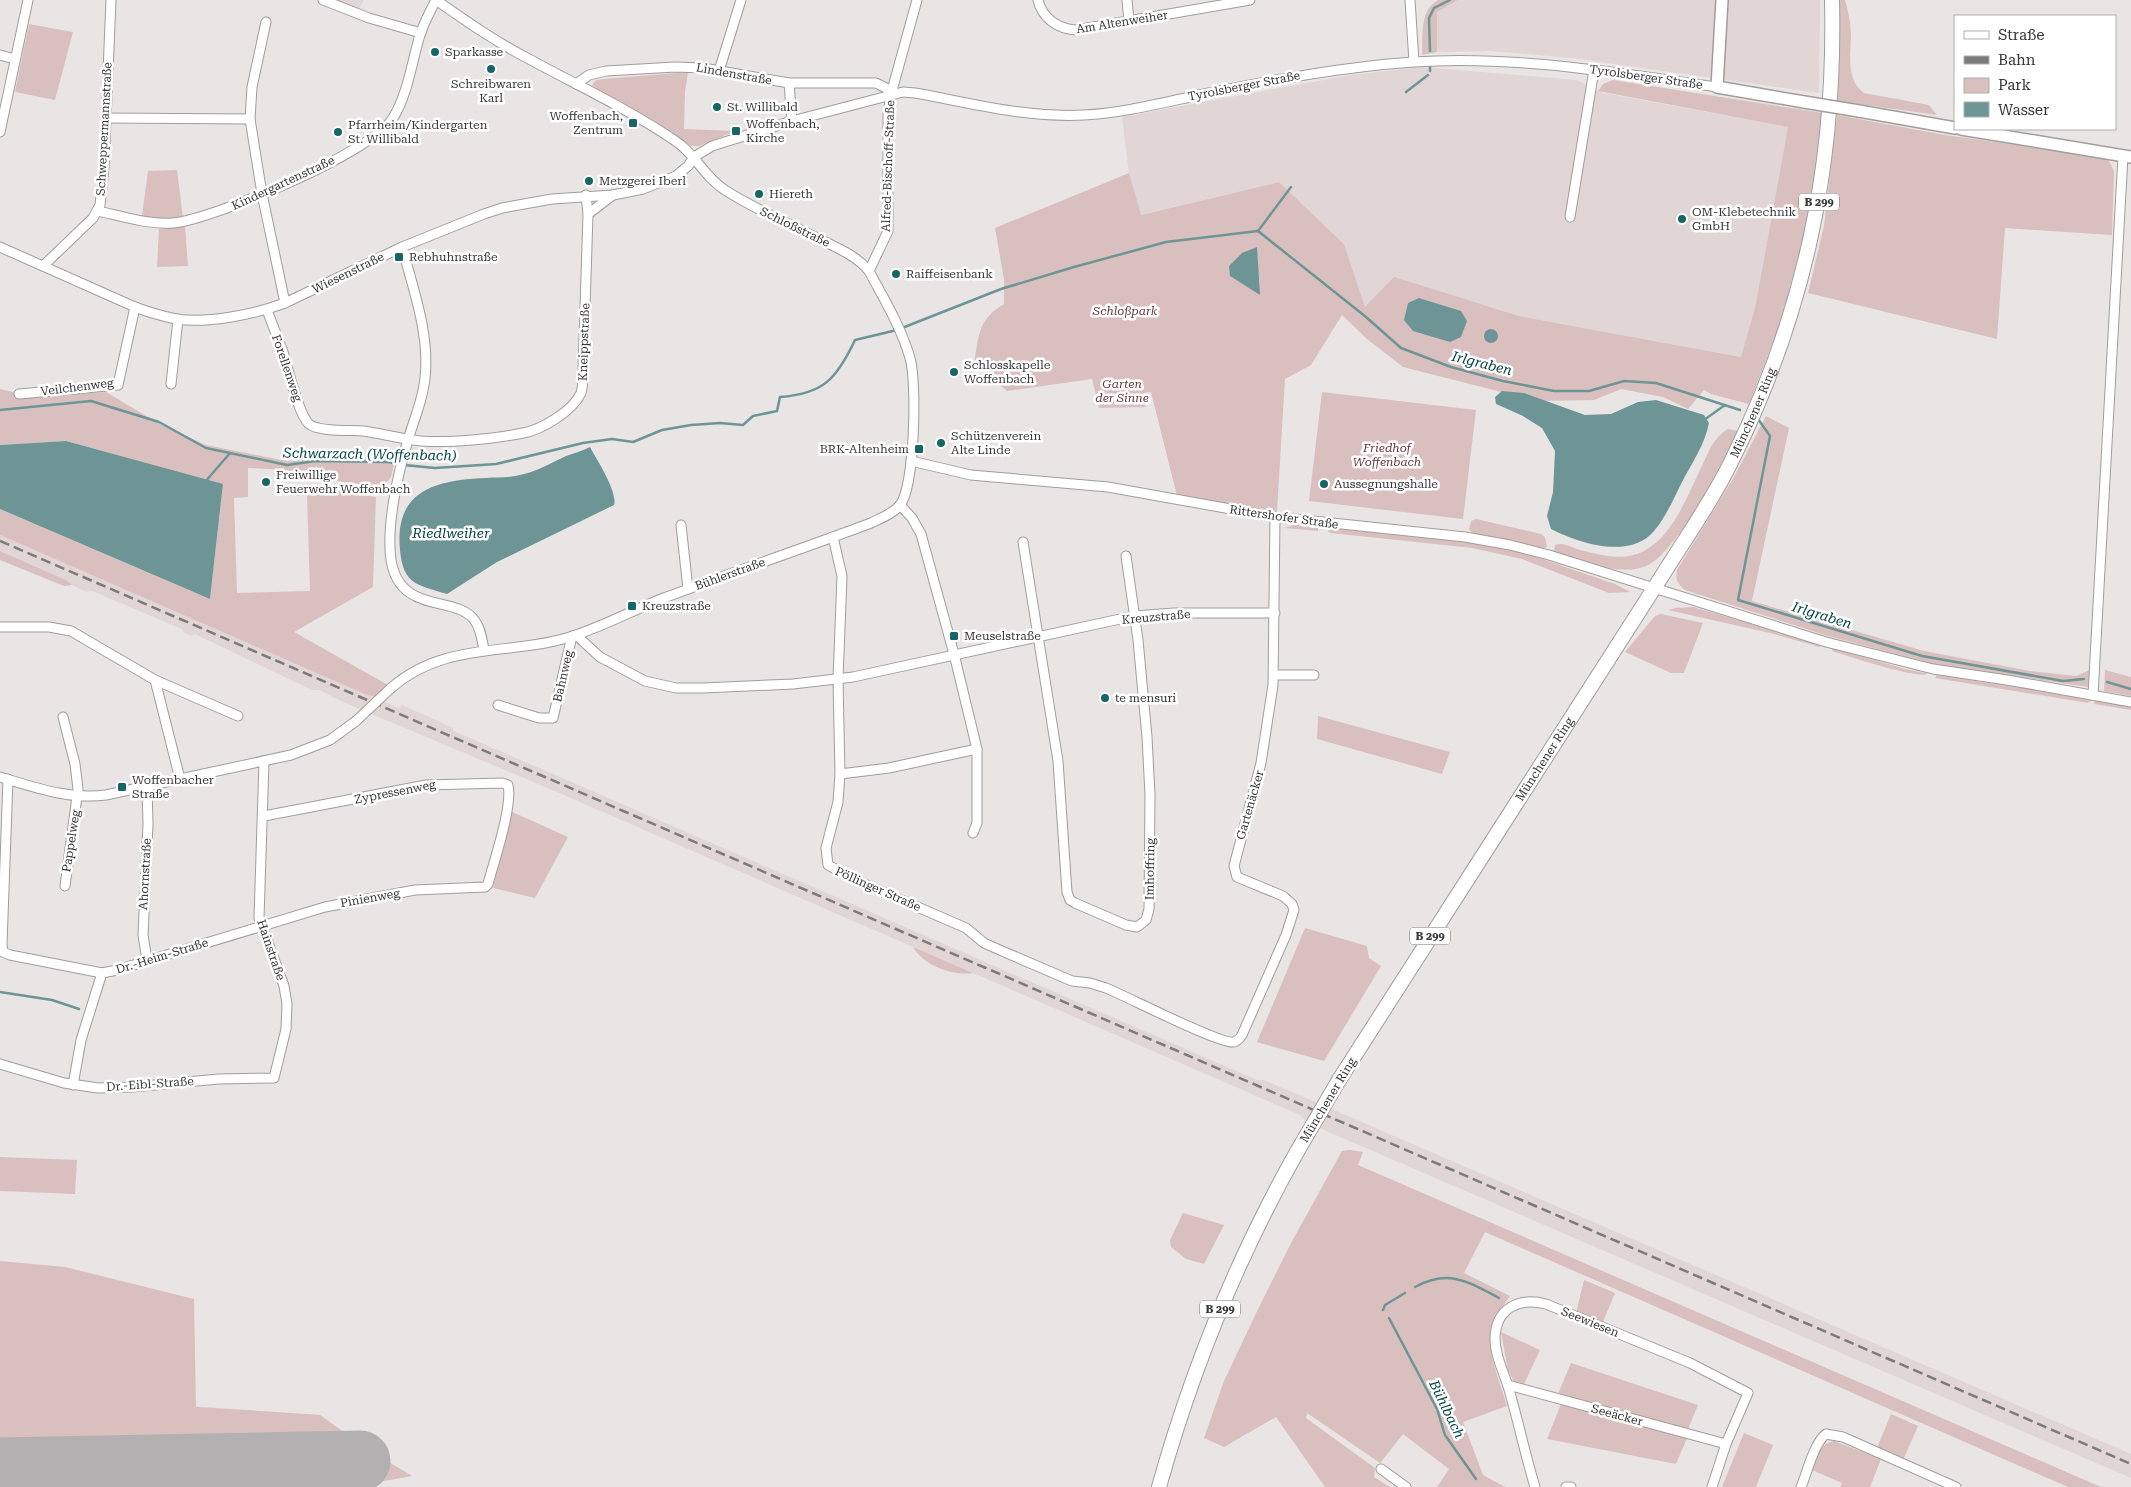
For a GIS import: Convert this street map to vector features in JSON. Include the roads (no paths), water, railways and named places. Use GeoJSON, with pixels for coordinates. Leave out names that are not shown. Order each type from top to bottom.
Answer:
{"type":"FeatureCollection","features":[{"type":"Feature","properties":{"kind":"main road","name":"Münchener Ring"},"geometry":{"type":"LineString","coordinates":[[1159,1487],[1190,1388],[1222,1305],[1251,1238],[1298,1150],[1339,1080],[1713,495],[1742,439],[1778,353],[1800,281],[1816,219],[1826,154],[1832,81],[1832,0]]}},
{"type":"Feature","properties":{"kind":"street"},"geometry":{"type":"LineString","coordinates":[[0,132],[28,0]]}},
{"type":"Feature","properties":{"kind":"street","name":"Schweppermannstraße"},"geometry":{"type":"LineString","coordinates":[[43,266],[98,211],[102,192],[111,0]]}},
{"type":"Feature","properties":{"kind":"street"},"geometry":{"type":"LineString","coordinates":[[323,0],[369,18],[421,33]]}},
{"type":"Feature","properties":{"kind":"street","name":"Kindergartenstraße"},"geometry":{"type":"LineString","coordinates":[[98,211],[170,224],[190,221],[215,214],[262,194],[348,152],[383,130],[393,119],[399,106],[421,33],[436,0]]}},
{"type":"Feature","properties":{"kind":"street","name":"Schloßstraße"},"geometry":{"type":"LineString","coordinates":[[436,0],[483,32],[656,128],[682,145],[694,157],[704,172],[724,190],[856,258],[869,271],[897,325],[910,357],[914,379],[911,460]]}},
{"type":"Feature","properties":{"kind":"street"},"geometry":{"type":"LineString","coordinates":[[719,71],[741,0]]}},
{"type":"Feature","properties":{"kind":"street","name":"Alfred-Bischoff-Straße"},"geometry":{"type":"LineString","coordinates":[[869,271],[885,240],[889,224],[887,138],[891,94],[917,0]]}},
{"type":"Feature","properties":{"kind":"street","name":"Am Altenweiher"},"geometry":{"type":"LineString","coordinates":[[1038,0],[1040,8],[1046,16],[1053,23],[1068,30],[1250,0]]}},
{"type":"Feature","properties":{"kind":"street"},"geometry":{"type":"LineString","coordinates":[[1127,0],[1129,21]]}},
{"type":"Feature","properties":{"kind":"street"},"geometry":{"type":"LineString","coordinates":[[1410,0],[1414,62]]}},
{"type":"Feature","properties":{"kind":"street"},"geometry":{"type":"LineString","coordinates":[[1717,87],[1722,0]]}},
{"type":"Feature","properties":{"kind":"street"},"geometry":{"type":"LineString","coordinates":[[266,22],[252,86],[250,119],[262,194],[286,303]]}},
{"type":"Feature","properties":{"kind":"street"},"geometry":{"type":"LineString","coordinates":[[0,55],[15,59]]}},
{"type":"Feature","properties":{"kind":"street","name":"Tyrolsberger Straße"},"geometry":{"type":"LineString","coordinates":[[694,157],[712,146],[792,121],[891,94],[915,93],[1012,112],[1087,115],[1285,77],[1414,62],[1483,60],[1594,70],[1717,87],[1954,128]]}},
{"type":"Feature","properties":{"kind":"street","name":"Lindenstraße"},"geometry":{"type":"LineString","coordinates":[[576,84],[589,75],[617,70],[688,67],[789,83],[876,83],[886,88],[891,94]]}},
{"type":"Feature","properties":{"kind":"street"},"geometry":{"type":"LineString","coordinates":[[1570,217],[1594,70]]}},
{"type":"Feature","properties":{"kind":"street"},"geometry":{"type":"LineString","coordinates":[[789,83],[792,121]]}},
{"type":"Feature","properties":{"kind":"street"},"geometry":{"type":"LineString","coordinates":[[106,118],[250,119]]}},
{"type":"Feature","properties":{"kind":"street"},"geometry":{"type":"LineString","coordinates":[[1967,130],[2127,156],[2094,695]]}},
{"type":"Feature","properties":{"kind":"street","name":"Wiesenstraße"},"geometry":{"type":"LineString","coordinates":[[0,247],[135,307],[178,319],[223,318],[267,310],[286,303],[402,247],[502,208],[586,195],[613,195],[643,189],[670,179],[683,171],[694,157]]}},
{"type":"Feature","properties":{"kind":"street","name":"Kneippstraße"},"geometry":{"type":"LineString","coordinates":[[310,426],[370,432],[408,439],[460,439],[524,433],[551,421],[573,404],[581,393],[583,382],[588,214],[586,195]]}},
{"type":"Feature","properties":{"kind":"street"},"geometry":{"type":"LineString","coordinates":[[588,214],[613,195]]}},
{"type":"Feature","properties":{"kind":"street"},"geometry":{"type":"LineString","coordinates":[[402,247],[421,326],[426,364],[421,400],[408,439],[398,480],[390,547],[391,560],[396,576],[406,589],[421,599],[462,610],[469,614],[478,626],[484,650]]}},
{"type":"Feature","properties":{"kind":"street","name":"Veilchenweg"},"geometry":{"type":"LineString","coordinates":[[19,394],[118,385],[135,307]]}},
{"type":"Feature","properties":{"kind":"street","name":"Forellenweg"},"geometry":{"type":"LineString","coordinates":[[267,310],[300,406],[310,426]]}},
{"type":"Feature","properties":{"kind":"street"},"geometry":{"type":"LineString","coordinates":[[170,384],[178,319]]}},
{"type":"Feature","properties":{"kind":"street"},"geometry":{"type":"LineString","coordinates":[[911,460],[909,483],[900,505],[912,518],[920,534],[954,654],[977,749],[977,823],[973,833]]}},
{"type":"Feature","properties":{"kind":"street","name":"Rittershofer Straße"},"geometry":{"type":"LineString","coordinates":[[911,460],[978,476],[1108,487],[1275,517],[1465,537],[1510,545],[1826,642],[1933,670],[2131,702]]}},
{"type":"Feature","properties":{"kind":"street","name":"Bühlerstraße"},"geometry":{"type":"LineString","coordinates":[[264,761],[291,755],[334,738],[356,721],[391,688],[430,663],[452,656],[484,650],[547,643],[574,636],[688,589],[880,519],[900,505]]}},
{"type":"Feature","properties":{"kind":"street","name":"Gartenäcker"},"geometry":{"type":"LineString","coordinates":[[1232,1042],[1237,1041],[1242,1034],[1286,935],[1293,914],[1292,904],[1286,898],[1241,880],[1234,872],[1235,856],[1261,763],[1274,675],[1275,517]]}},
{"type":"Feature","properties":{"kind":"street"},"geometry":{"type":"LineString","coordinates":[[681,526],[688,589]]}},
{"type":"Feature","properties":{"kind":"street","name":"Pöllinger Straße"},"geometry":{"type":"LineString","coordinates":[[833,537],[842,576],[838,679],[840,774],[838,802],[826,848],[826,862],[830,867],[961,926],[984,943],[1002,952],[1066,979],[1106,988],[1206,1033],[1232,1042]]}},
{"type":"Feature","properties":{"kind":"street"},"geometry":{"type":"LineString","coordinates":[[1023,542],[1038,636]]}},
{"type":"Feature","properties":{"kind":"street"},"geometry":{"type":"LineString","coordinates":[[1126,556],[1134,616]]}},
{"type":"Feature","properties":{"kind":"street","name":"Kreuzstraße"},"geometry":{"type":"LineString","coordinates":[[574,636],[620,669],[646,681],[664,686],[703,688],[793,684],[838,679],[1134,616],[1174,613],[1275,613]]}},
{"type":"Feature","properties":{"kind":"street","name":"Imhoffring"},"geometry":{"type":"LineString","coordinates":[[1038,636],[1058,761],[1067,892],[1070,900],[1075,903],[1126,925],[1137,927],[1146,920],[1149,909],[1150,804],[1144,702],[1134,616]]}},
{"type":"Feature","properties":{"kind":"street"},"geometry":{"type":"LineString","coordinates":[[0,627],[49,626],[71,631],[155,680],[238,716]]}},
{"type":"Feature","properties":{"kind":"street","name":"Bahnweg"},"geometry":{"type":"LineString","coordinates":[[498,705],[539,718],[553,718],[574,636]]}},
{"type":"Feature","properties":{"kind":"street"},"geometry":{"type":"LineString","coordinates":[[1274,675],[1314,675]]}},
{"type":"Feature","properties":{"kind":"street"},"geometry":{"type":"LineString","coordinates":[[155,680],[180,779]]}},
{"type":"Feature","properties":{"kind":"street","name":"Pappelweg"},"geometry":{"type":"LineString","coordinates":[[63,717],[77,774],[78,796],[65,886]]}},
{"type":"Feature","properties":{"kind":"street"},"geometry":{"type":"LineString","coordinates":[[840,774],[889,768],[977,749]]}},
{"type":"Feature","properties":{"kind":"street"},"geometry":{"type":"LineString","coordinates":[[4,778],[78,796],[106,795],[264,761]]}},
{"type":"Feature","properties":{"kind":"street","name":"Hainstraße"},"geometry":{"type":"LineString","coordinates":[[264,761],[264,816],[259,912],[261,926],[284,986],[287,1004],[286,1029],[274,1078]]}},
{"type":"Feature","properties":{"kind":"street","name":"Dr.-Heim-Straße"},"geometry":{"type":"LineString","coordinates":[[4,778],[2,944],[4,952],[10,955],[102,973],[261,926]]}},
{"type":"Feature","properties":{"kind":"street","name":"Zypressenweg"},"geometry":{"type":"LineString","coordinates":[[264,816],[426,785],[470,782],[506,784],[509,792],[506,813],[488,884],[481,888]]}},
{"type":"Feature","properties":{"kind":"street","name":"Ahornstraße"},"geometry":{"type":"LineString","coordinates":[[146,786],[148,824],[143,935],[147,960]]}},
{"type":"Feature","properties":{"kind":"street","name":"Pinienweg"},"geometry":{"type":"LineString","coordinates":[[261,926],[326,907],[386,895],[415,890],[481,888]]}},
{"type":"Feature","properties":{"kind":"street"},"geometry":{"type":"LineString","coordinates":[[73,1085],[81,1040],[102,973]]}},
{"type":"Feature","properties":{"kind":"street","name":"Dr.-Eibl-Straße"},"geometry":{"type":"LineString","coordinates":[[0,1064],[73,1085],[117,1088],[212,1080],[274,1078]]}},
{"type":"Feature","properties":{"kind":"street","name":"Seewiesen"},"geometry":{"type":"LineString","coordinates":[[1535,1487],[1508,1385],[1496,1352],[1496,1330],[1505,1311],[1510,1307],[1528,1301],[1536,1301],[1690,1363],[1748,1392],[1726,1444],[1712,1487]]}},
{"type":"Feature","properties":{"kind":"street","name":"Seeäcker"},"geometry":{"type":"LineString","coordinates":[[1508,1385],[1726,1444]]}},
{"type":"Feature","properties":{"kind":"street"},"geometry":{"type":"LineString","coordinates":[[1802,1487],[1821,1438],[1826,1434],[1834,1434],[1956,1487]]}},
{"type":"Feature","properties":{"kind":"street"},"geometry":{"type":"LineString","coordinates":[[1381,1469],[1406,1487]]}},
{"type":"Feature","properties":{"kind":"water"},"geometry":{"type":"Polygon","coordinates":[[[1257,247],[1260,295],[1230,276],[1229,266],[1242,253],[1257,247]]]}},
{"type":"Feature","properties":{"kind":"water"},"geometry":{"type":"Polygon","coordinates":[[[1419,298],[1461,311],[1467,321],[1461,337],[1450,342],[1413,331],[1404,320],[1408,303],[1419,298]]]}},
{"type":"Feature","properties":{"kind":"water"},"geometry":{"type":"Polygon","coordinates":[[[1488,329],[1494,329],[1498,336],[1494,343],[1488,343],[1484,339],[1484,333],[1488,329]]]}},
{"type":"Feature","properties":{"kind":"water"},"geometry":{"type":"Polygon","coordinates":[[[1502,391],[1524,393],[1585,415],[1611,414],[1638,402],[1656,400],[1704,415],[1709,423],[1698,453],[1666,514],[1654,531],[1644,540],[1632,545],[1604,546],[1575,539],[1551,529],[1547,516],[1553,492],[1555,451],[1542,428],[1523,416],[1496,404],[1495,397],[1502,391]]]}},
{"type":"Feature","properties":{"kind":"water"},"geometry":{"type":"Polygon","coordinates":[[[66,441],[223,484],[210,599],[0,509],[0,445],[66,441]]]}},
{"type":"Feature","properties":{"kind":"water","name":"Riedlweiher"},"geometry":{"type":"Polygon","coordinates":[[[590,447],[610,484],[614,505],[497,562],[447,594],[420,585],[409,577],[402,562],[400,530],[404,514],[411,501],[422,492],[435,486],[468,479],[512,477],[526,474],[590,447]]]}},
{"type":"Feature","properties":{"kind":"waterway"},"geometry":{"type":"LineString","coordinates":[[1430,51],[1429,18],[1434,8],[1450,0]]}},
{"type":"Feature","properties":{"kind":"waterway"},"geometry":{"type":"LineString","coordinates":[[1406,92],[1428,75]]}},
{"type":"Feature","properties":{"kind":"waterway"},"geometry":{"type":"LineString","coordinates":[[1258,231],[1291,187]]}},
{"type":"Feature","properties":{"kind":"waterway","name":"Irlgraben"},"geometry":{"type":"LineString","coordinates":[[1258,231],[1366,317],[1401,348],[1451,367],[1503,381],[1554,391],[1589,391],[1624,381],[1656,383],[1740,410]]}},
{"type":"Feature","properties":{"kind":"waterway","name":"Schwarzach (Woffenbach)"},"geometry":{"type":"LineString","coordinates":[[902,328],[1001,289],[1074,267],[1166,242],[1258,231]]}},
{"type":"Feature","properties":{"kind":"waterway","name":"Schwarzach (Woffenbach)"},"geometry":{"type":"LineString","coordinates":[[404,465],[435,468],[496,464],[583,443],[612,439],[633,442],[662,430],[691,425],[720,423],[743,425],[753,416],[777,411],[780,397],[808,392],[827,382],[842,365],[855,340],[897,330]]}},
{"type":"Feature","properties":{"kind":"waterway","name":"Schwarzach (Woffenbach)"},"geometry":{"type":"LineString","coordinates":[[0,410],[91,401],[159,422],[206,448],[287,465],[316,461],[388,462],[398,464]]}},
{"type":"Feature","properties":{"kind":"waterway"},"geometry":{"type":"LineString","coordinates":[[1704,420],[1725,405]]}},
{"type":"Feature","properties":{"kind":"waterway","name":"Irlgraben"},"geometry":{"type":"LineString","coordinates":[[1758,419],[1770,436],[1738,600],[1922,656],[2063,681],[2084,679]]}},
{"type":"Feature","properties":{"kind":"waterway"},"geometry":{"type":"LineString","coordinates":[[205,482],[230,453]]}},
{"type":"Feature","properties":{"kind":"waterway","name":"Irlgraben"},"geometry":{"type":"LineString","coordinates":[[2107,682],[2131,689]]}},
{"type":"Feature","properties":{"kind":"waterway"},"geometry":{"type":"LineString","coordinates":[[0,992],[52,1000],[79,1009]]}},
{"type":"Feature","properties":{"kind":"waterway","name":"Bühlbach"},"geometry":{"type":"LineString","coordinates":[[1415,1287],[1438,1279],[1458,1279],[1499,1298]]}},
{"type":"Feature","properties":{"kind":"waterway","name":"Bühlbach"},"geometry":{"type":"LineString","coordinates":[[1383,1310],[1385,1305],[1405,1293]]}},
{"type":"Feature","properties":{"kind":"waterway","name":"Bühlbach"},"geometry":{"type":"LineString","coordinates":[[1389,1318],[1437,1409],[1445,1435],[1476,1479]]}},
{"type":"Feature","properties":{"kind":"railway"},"geometry":{"type":"LineString","coordinates":[[0,541],[2131,1464]]}},
{"type":"Feature","properties":{"kind":"place","name":"Sparkasse"},"geometry":{"type":"Point","coordinates":[435,52]}},
{"type":"Feature","properties":{"kind":"place","name":"Schreibwaren Karl"},"geometry":{"type":"Point","coordinates":[491,69]}},
{"type":"Feature","properties":{"kind":"place","name":"St. Willibald"},"geometry":{"type":"Point","coordinates":[717,107]}},
{"type":"Feature","properties":{"kind":"place","name":"Woffenbach, Zentrum"},"geometry":{"type":"Point","coordinates":[633,123]}},
{"type":"Feature","properties":{"kind":"place","name":"Woffenbach, Kirche"},"geometry":{"type":"Point","coordinates":[736,131]}},
{"type":"Feature","properties":{"kind":"place","name":"Pfarrheim/Kindergarten St. Willibald"},"geometry":{"type":"Point","coordinates":[338,132]}},
{"type":"Feature","properties":{"kind":"place","name":"Metzgerei Iberl"},"geometry":{"type":"Point","coordinates":[589,181]}},
{"type":"Feature","properties":{"kind":"place","name":"Hiereth"},"geometry":{"type":"Point","coordinates":[759,194]}},
{"type":"Feature","properties":{"kind":"place","name":"OM-Klebetechnik GmbH"},"geometry":{"type":"Point","coordinates":[1682,219]}},
{"type":"Feature","properties":{"kind":"place","name":"Rebhuhnstraße"},"geometry":{"type":"Point","coordinates":[399,257]}},
{"type":"Feature","properties":{"kind":"place","name":"Raiffeisenbank"},"geometry":{"type":"Point","coordinates":[896,274]}},
{"type":"Feature","properties":{"kind":"place","name":"Schlosskapelle Woffenbach"},"geometry":{"type":"Point","coordinates":[954,372]}},
{"type":"Feature","properties":{"kind":"place","name":"Schützenverein Alte Linde"},"geometry":{"type":"Point","coordinates":[941,443]}},
{"type":"Feature","properties":{"kind":"place","name":"BRK-Altenheim"},"geometry":{"type":"Point","coordinates":[919,449]}},
{"type":"Feature","properties":{"kind":"place","name":"Freiwillige Feuerwehr Woffenbach"},"geometry":{"type":"Point","coordinates":[266,482]}},
{"type":"Feature","properties":{"kind":"place","name":"Aussegnungshalle"},"geometry":{"type":"Point","coordinates":[1324,484]}},
{"type":"Feature","properties":{"kind":"place","name":"Kreuzstraße"},"geometry":{"type":"Point","coordinates":[632,606]}},
{"type":"Feature","properties":{"kind":"place","name":"Meuselstraße"},"geometry":{"type":"Point","coordinates":[954,636]}},
{"type":"Feature","properties":{"kind":"place","name":"te mensuri"},"geometry":{"type":"Point","coordinates":[1105,698]}},
{"type":"Feature","properties":{"kind":"place","name":"Woffenbacher Straße"},"geometry":{"type":"Point","coordinates":[122,787]}},
{"type":"Feature","properties":{"kind":"park label","name":"Schloßpark"},"geometry":{"type":"Point","coordinates":[1125,311]}},
{"type":"Feature","properties":{"kind":"park label","name":"Garten der Sinne"},"geometry":{"type":"Point","coordinates":[1122,391]}},
{"type":"Feature","properties":{"kind":"park label","name":"Friedhof Woffenbach"},"geometry":{"type":"Point","coordinates":[1387,455]}}]}
